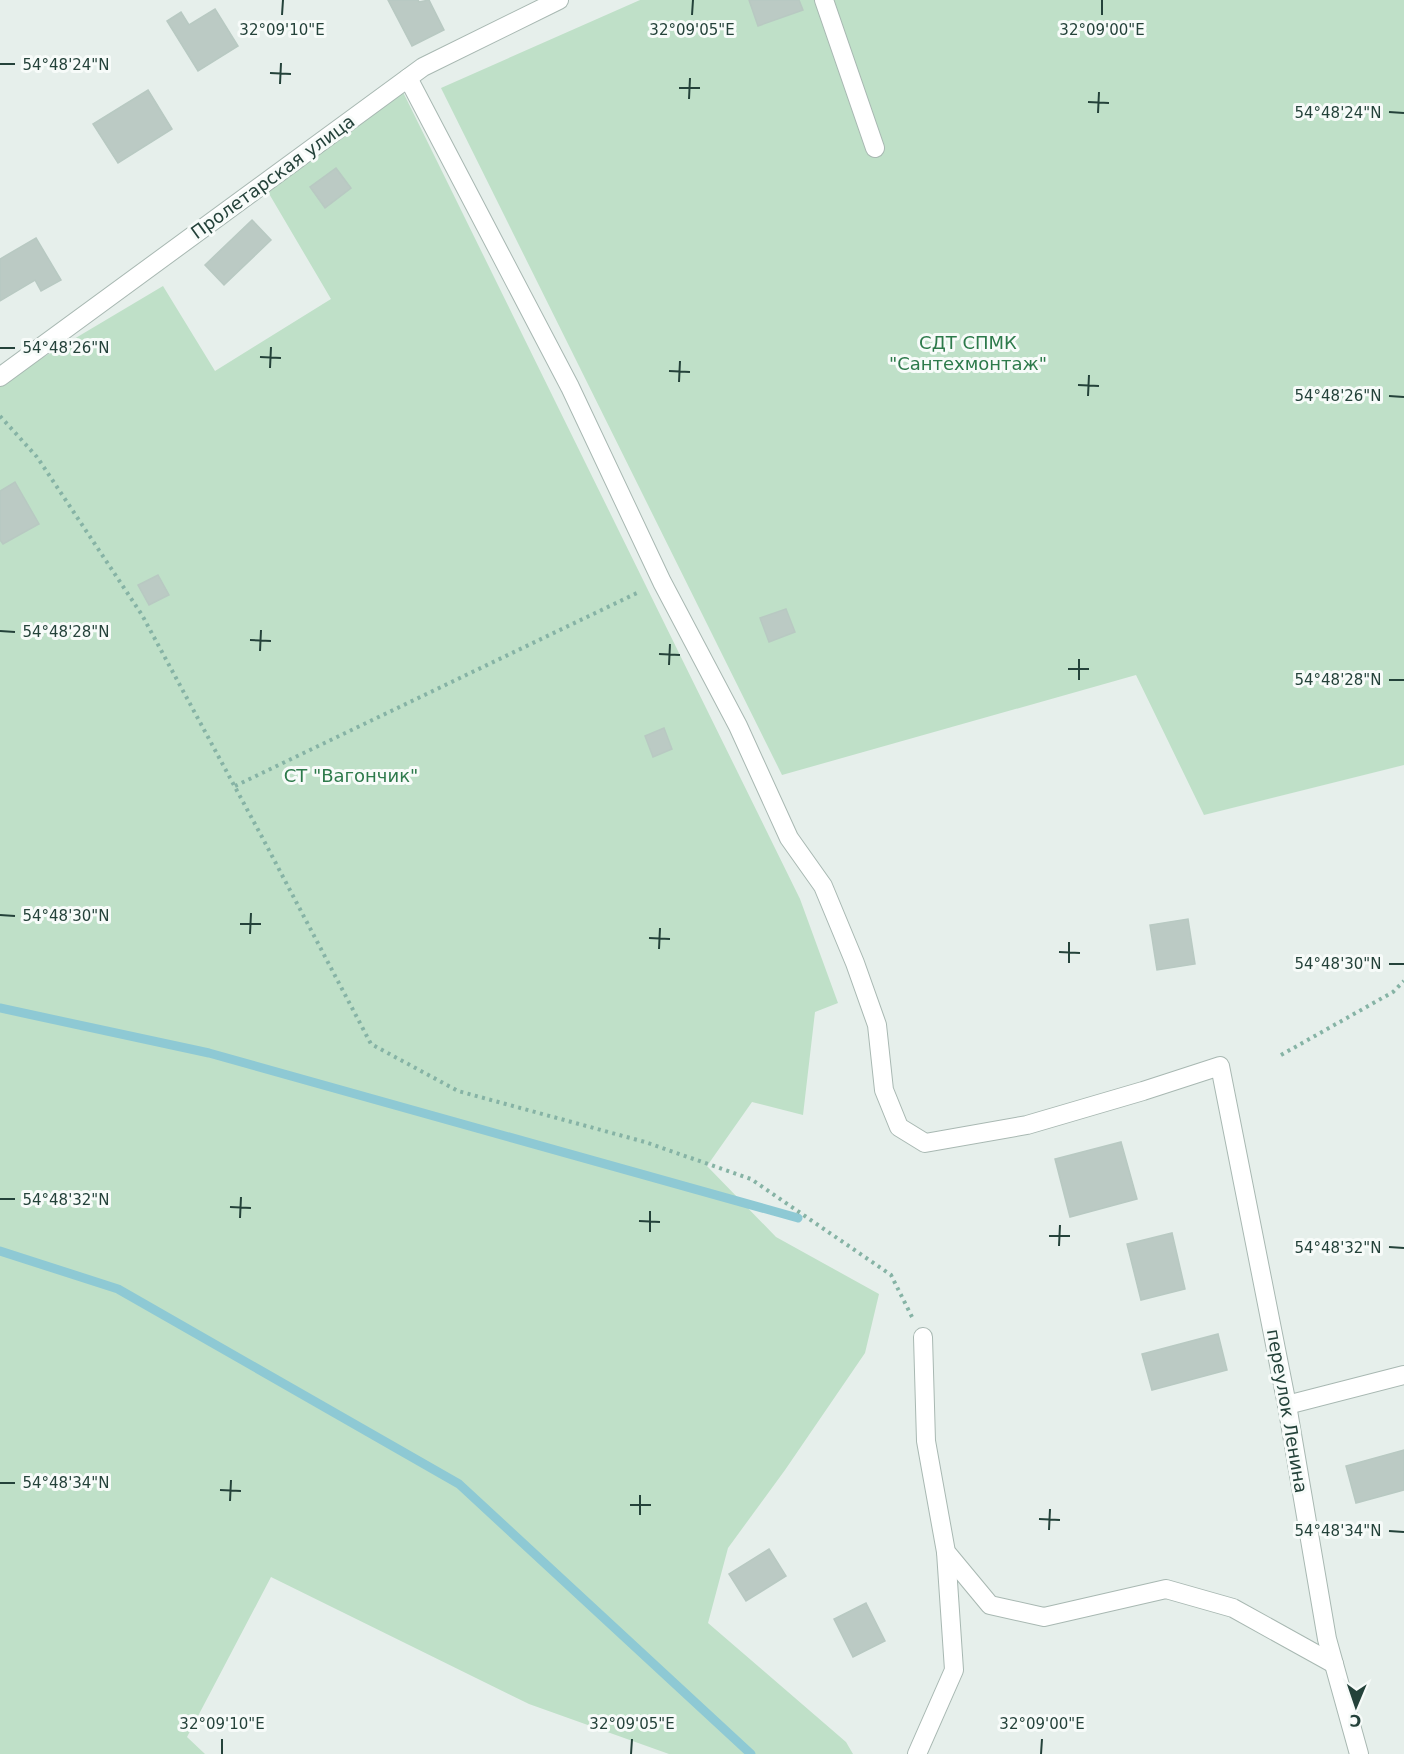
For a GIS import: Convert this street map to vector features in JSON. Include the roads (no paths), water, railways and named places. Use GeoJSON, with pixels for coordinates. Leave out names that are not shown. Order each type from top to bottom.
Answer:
{"type":"FeatureCollection","features":[{"type":"Feature","properties":{"kind":"street","name":"Пролетарская улица"},"geometry":{"type":"LineString","coordinates":[[0,378],[423,67],[559,0]]}},
{"type":"Feature","properties":{"kind":"street"},"geometry":{"type":"LineString","coordinates":[[824,0],[875,148]]}},
{"type":"Feature","properties":{"kind":"street","name":"переулок Ленина"},"geometry":{"type":"LineString","coordinates":[[408,78],[570,387],[662,582],[738,726],[789,838],[823,886],[855,963],[877,1025],[884,1090],[899,1127],[925,1143],[1027,1125],[1220,1066],[1287,1405],[1327,1639],[1359,1754]]}},
{"type":"Feature","properties":{"kind":"street"},"geometry":{"type":"LineString","coordinates":[[916,1754],[954,1670],[946,1552],[926,1441],[923,1337]]}},
{"type":"Feature","properties":{"kind":"street"},"geometry":{"type":"LineString","coordinates":[[1287,1405],[1404,1375]]}},
{"type":"Feature","properties":{"kind":"street"},"geometry":{"type":"LineString","coordinates":[[946,1552],[990,1605],[1044,1617],[1166,1588],[1233,1608],[1334,1664]]}},
{"type":"Feature","properties":{"kind":"waterway"},"geometry":{"type":"LineString","coordinates":[[0,1008],[209,1053],[798,1218]]}},
{"type":"Feature","properties":{"kind":"waterway"},"geometry":{"type":"LineString","coordinates":[[0,1251],[118,1289],[459,1484],[751,1754]]}},
{"type":"Feature","properties":{"kind":"park label","name":"СДТ СПМК \"Сантехмонтаж\""},"geometry":{"type":"Point","coordinates":[968,353]}},
{"type":"Feature","properties":{"kind":"park label","name":"СТ \"Вагончик\""},"geometry":{"type":"Point","coordinates":[351,776]}}]}
